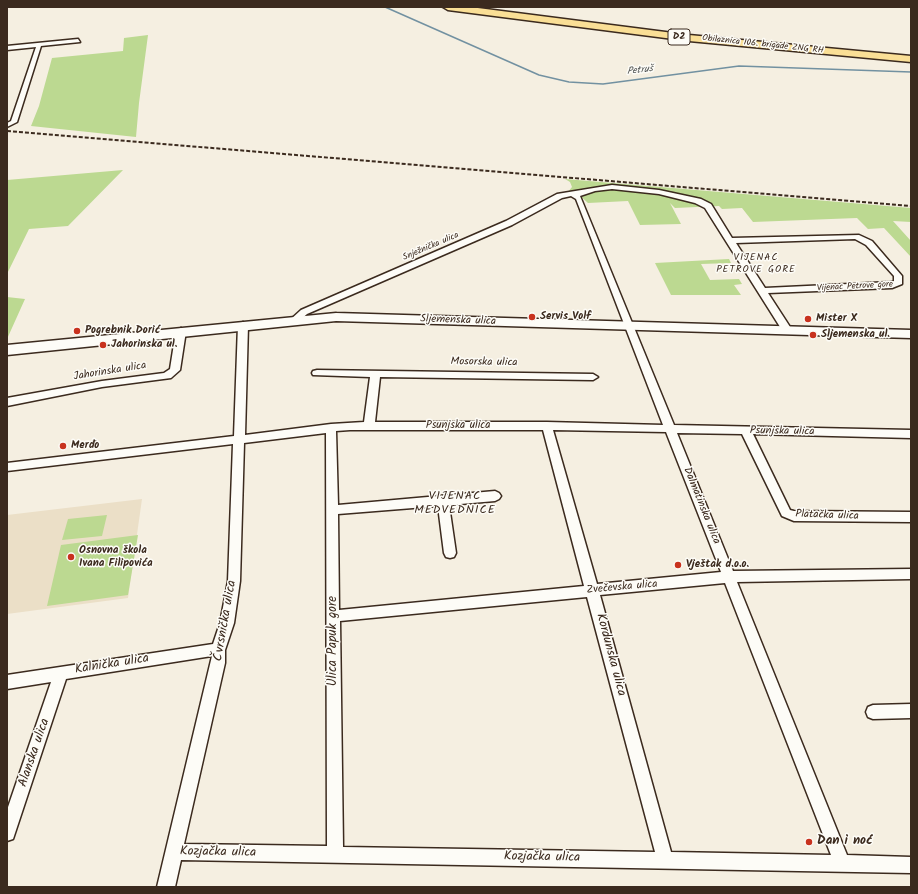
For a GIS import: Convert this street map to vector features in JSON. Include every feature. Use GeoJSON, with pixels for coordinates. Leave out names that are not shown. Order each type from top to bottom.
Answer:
{"type":"FeatureCollection","features":[{"type":"Feature","properties":{"kind":"highway","name":"Obilaznica 106. brigade ZNG RH"},"geometry":{"type":"LineString","coordinates":[[448,7],[689,38],[911,59]]}},
{"type":"Feature","properties":{"kind":"highway","name":"Obilaznica 106. brigade ZNG RH"},"geometry":{"type":"LineString","coordinates":[[467,7],[698,36],[911,56]]}},
{"type":"Feature","properties":{"kind":"street"},"geometry":{"type":"LineString","coordinates":[[7,48],[78,41]]}},
{"type":"Feature","properties":{"kind":"street"},"geometry":{"type":"LineString","coordinates":[[7,125],[14,122],[20,97],[39,45]]}},
{"type":"Feature","properties":{"kind":"street"},"geometry":{"type":"LineString","coordinates":[[575,195],[594,189],[612,187],[659,192],[698,201],[708,206],[787,330]]}},
{"type":"Feature","properties":{"kind":"street","name":"Snježnička ulica"},"geometry":{"type":"LineString","coordinates":[[295,320],[304,312],[496,229],[560,196],[568,194],[575,195]]}},
{"type":"Feature","properties":{"kind":"street","name":"Dalmatinska ulica"},"geometry":{"type":"LineString","coordinates":[[575,195],[581,200],[842,863]]}},
{"type":"Feature","properties":{"kind":"street","name":"Vijenac Petrove gore"},"geometry":{"type":"LineString","coordinates":[[730,241],[856,237],[869,243],[900,279],[897,284],[892,285],[762,291]]}},
{"type":"Feature","properties":{"kind":"street","name":"Sljemenska ulica"},"geometry":{"type":"LineString","coordinates":[[7,350],[295,320],[352,318],[911,334]]}},
{"type":"Feature","properties":{"kind":"street","name":"Čvrsnička ulica"},"geometry":{"type":"LineString","coordinates":[[166,887],[218,663],[218,650],[227,623],[234,581],[243,325]]}},
{"type":"Feature","properties":{"kind":"street","name":"Jahorinska ulica"},"geometry":{"type":"LineString","coordinates":[[7,402],[102,384],[167,376],[175,370],[181,331]]}},
{"type":"Feature","properties":{"kind":"street","name":"Mosorska ulica"},"geometry":{"type":"LineString","coordinates":[[318,373],[593,377]]}},
{"type":"Feature","properties":{"kind":"street"},"geometry":{"type":"LineString","coordinates":[[369,426],[375,373]]}},
{"type":"Feature","properties":{"kind":"street","name":"Psunjska ulica"},"geometry":{"type":"LineString","coordinates":[[7,467],[331,428],[369,426],[547,426],[911,434]]}},
{"type":"Feature","properties":{"kind":"street","name":"Kordunska ulica"},"geometry":{"type":"LineString","coordinates":[[547,426],[665,860]]}},
{"type":"Feature","properties":{"kind":"street","name":"Ulica Papuk gore"},"geometry":{"type":"LineString","coordinates":[[331,428],[334,616],[335,855]]}},
{"type":"Feature","properties":{"kind":"street","name":"Platačka ulica"},"geometry":{"type":"LineString","coordinates":[[746,431],[786,513],[794,516],[911,518]]}},
{"type":"Feature","properties":{"kind":"street"},"geometry":{"type":"LineString","coordinates":[[333,510],[495,496]]}},
{"type":"Feature","properties":{"kind":"street"},"geometry":{"type":"LineString","coordinates":[[443,501],[450,553]]}},
{"type":"Feature","properties":{"kind":"street","name":"Zvečevska ulica"},"geometry":{"type":"LineString","coordinates":[[334,616],[729,577],[911,574]]}},
{"type":"Feature","properties":{"kind":"street","name":"Kalnička ulica"},"geometry":{"type":"LineString","coordinates":[[7,682],[205,650],[218,650]]}},
{"type":"Feature","properties":{"kind":"street","name":"Alanska ulica"},"geometry":{"type":"LineString","coordinates":[[7,833],[57,688],[60,674]]}},
{"type":"Feature","properties":{"kind":"street"},"geometry":{"type":"LineString","coordinates":[[874,712],[911,711]]}},
{"type":"Feature","properties":{"kind":"street","name":"Kozjačka ulica"},"geometry":{"type":"LineString","coordinates":[[173,852],[911,865]]}},
{"type":"Feature","properties":{"kind":"shaded area","name":"Osnovna škola Ivana Filipovića"},"geometry":{"type":"Polygon","coordinates":[[[142,499],[128,598],[7,614],[7,515],[142,499]]]}},
{"type":"Feature","properties":{"kind":"green space"},"geometry":{"type":"Polygon","coordinates":[[[148,35],[136,137],[31,126],[39,106],[52,58],[123,51],[124,38],[148,35]]]}},
{"type":"Feature","properties":{"kind":"green space"},"geometry":{"type":"Polygon","coordinates":[[[123,170],[68,226],[29,229],[7,274],[7,180],[123,170]]]}},
{"type":"Feature","properties":{"kind":"green space"},"geometry":{"type":"Polygon","coordinates":[[[565,179],[911,208],[911,222],[893,221],[911,241],[911,257],[884,228],[868,229],[857,218],[753,222],[742,208],[722,209],[719,206],[675,208],[670,203],[681,224],[640,225],[628,201],[588,203],[577,193],[568,192],[572,187],[570,182],[565,179]]]}},
{"type":"Feature","properties":{"kind":"green space"},"geometry":{"type":"Polygon","coordinates":[[[729,259],[731,263],[701,264],[710,280],[739,279],[742,284],[734,285],[741,295],[671,295],[655,263],[729,259]]]}},
{"type":"Feature","properties":{"kind":"green space"},"geometry":{"type":"Polygon","coordinates":[[[7,297],[25,299],[7,339],[7,297]]]}},
{"type":"Feature","properties":{"kind":"green space"},"geometry":{"type":"Polygon","coordinates":[[[107,515],[102,536],[62,540],[68,519],[107,515]]]}},
{"type":"Feature","properties":{"kind":"green space"},"geometry":{"type":"Polygon","coordinates":[[[138,535],[128,595],[47,606],[61,545],[138,535]]]}},
{"type":"Feature","properties":{"kind":"waterway","name":"Petruš"},"geometry":{"type":"LineString","coordinates":[[385,7],[539,75],[569,82],[603,84],[739,66],[911,72]]}},
{"type":"Feature","properties":{"kind":"railway"},"geometry":{"type":"LineString","coordinates":[[7,131],[911,206]]}},
{"type":"Feature","properties":{"kind":"place","name":"Servis Volf"},"geometry":{"type":"Point","coordinates":[532,317]}},
{"type":"Feature","properties":{"kind":"place","name":"Mister X"},"geometry":{"type":"Point","coordinates":[808,319]}},
{"type":"Feature","properties":{"kind":"place","name":"Pogrebnik Dorić"},"geometry":{"type":"Point","coordinates":[77,331]}},
{"type":"Feature","properties":{"kind":"place","name":"Sljemenska ul."},"geometry":{"type":"Point","coordinates":[813,335]}},
{"type":"Feature","properties":{"kind":"place","name":"Jahorinska ul."},"geometry":{"type":"Point","coordinates":[103,345]}},
{"type":"Feature","properties":{"kind":"place","name":"Merđo"},"geometry":{"type":"Point","coordinates":[63,446]}},
{"type":"Feature","properties":{"kind":"place","name":"Osnovna škola Ivana Filipovića"},"geometry":{"type":"Point","coordinates":[71,557]}},
{"type":"Feature","properties":{"kind":"place","name":"Vještak d.o.o."},"geometry":{"type":"Point","coordinates":[678,565]}},
{"type":"Feature","properties":{"kind":"place","name":"Dan i noć"},"geometry":{"type":"Point","coordinates":[809,842]}},
{"type":"Feature","properties":{"kind":"district","name":"VIJENAC PETROVE GORE"},"geometry":{"type":"Point","coordinates":[756,264]}},
{"type":"Feature","properties":{"kind":"district","name":"VIJENAC MEDVEDNICE"},"geometry":{"type":"Point","coordinates":[455,504]}}]}
